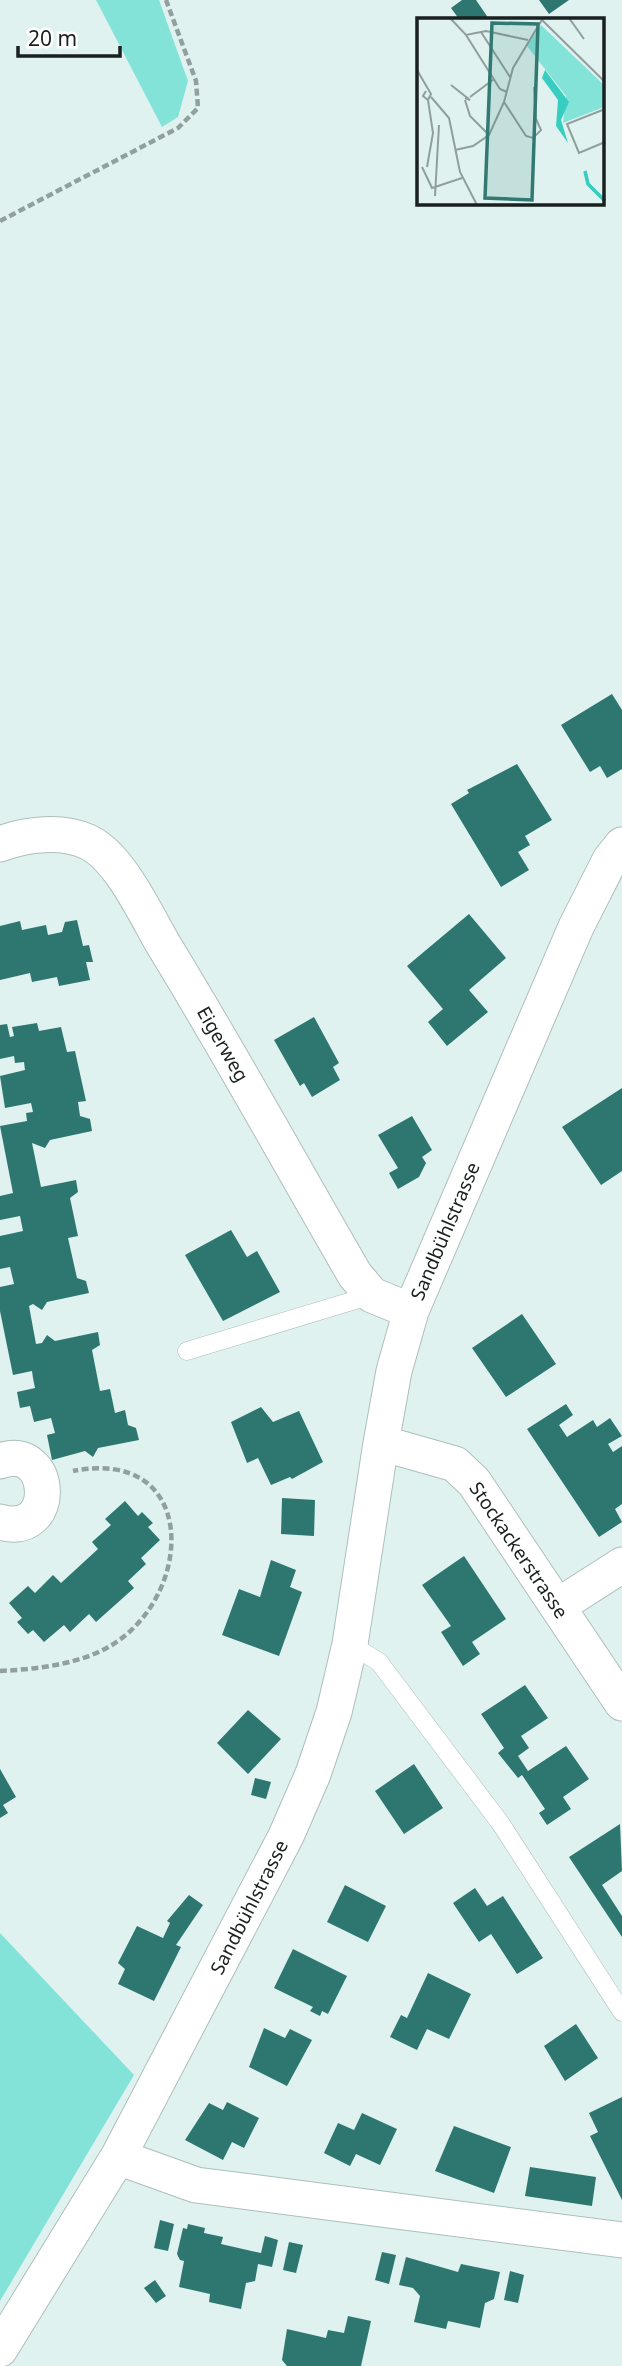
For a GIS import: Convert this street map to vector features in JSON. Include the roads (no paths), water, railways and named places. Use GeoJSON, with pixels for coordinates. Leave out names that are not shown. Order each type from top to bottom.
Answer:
{"type":"FeatureCollection","features":[{"type":"Feature","properties":{"kind":"street","name":"Eigerweg"},"geometry":{"type":"LineString","coordinates":[[0,844],[15,838],[47,835],[68,837],[89,842],[106,855],[123,877],[192,991],[355,1275],[372,1296]]}},
{"type":"Feature","properties":{"kind":"street","name":"Sandbühlstrasse"},"geometry":{"type":"LineString","coordinates":[[0,2349],[118,2157],[286,1836],[313,1774],[334,1712],[350,1644],[394,1371],[411,1311],[576,927],[618,858]]}},
{"type":"Feature","properties":{"kind":"street"},"geometry":{"type":"LineString","coordinates":[[372,1296],[411,1311]]}},
{"type":"Feature","properties":{"kind":"street","name":"Stockackerstrasse"},"geometry":{"type":"LineString","coordinates":[[381,1443],[455,1464],[474,1482],[621,1698]]}},
{"type":"Feature","properties":{"kind":"street"},"geometry":{"type":"LineString","coordinates":[[0,1522],[15,1524],[35,1514],[44,1492],[41,1478],[26,1462],[1,1451]]}},
{"type":"Feature","properties":{"kind":"street"},"geometry":{"type":"LineString","coordinates":[[558,1606],[622,1564]]}},
{"type":"Feature","properties":{"kind":"street"},"geometry":{"type":"LineString","coordinates":[[118,2157],[196,2185],[622,2240]]}},
{"type":"Feature","properties":{"kind":"lane"},"geometry":{"type":"LineString","coordinates":[[187,1351],[372,1296]]}},
{"type":"Feature","properties":{"kind":"lane"},"geometry":{"type":"LineString","coordinates":[[350,1644],[379,1662],[500,1824],[622,2012]]}}]}
